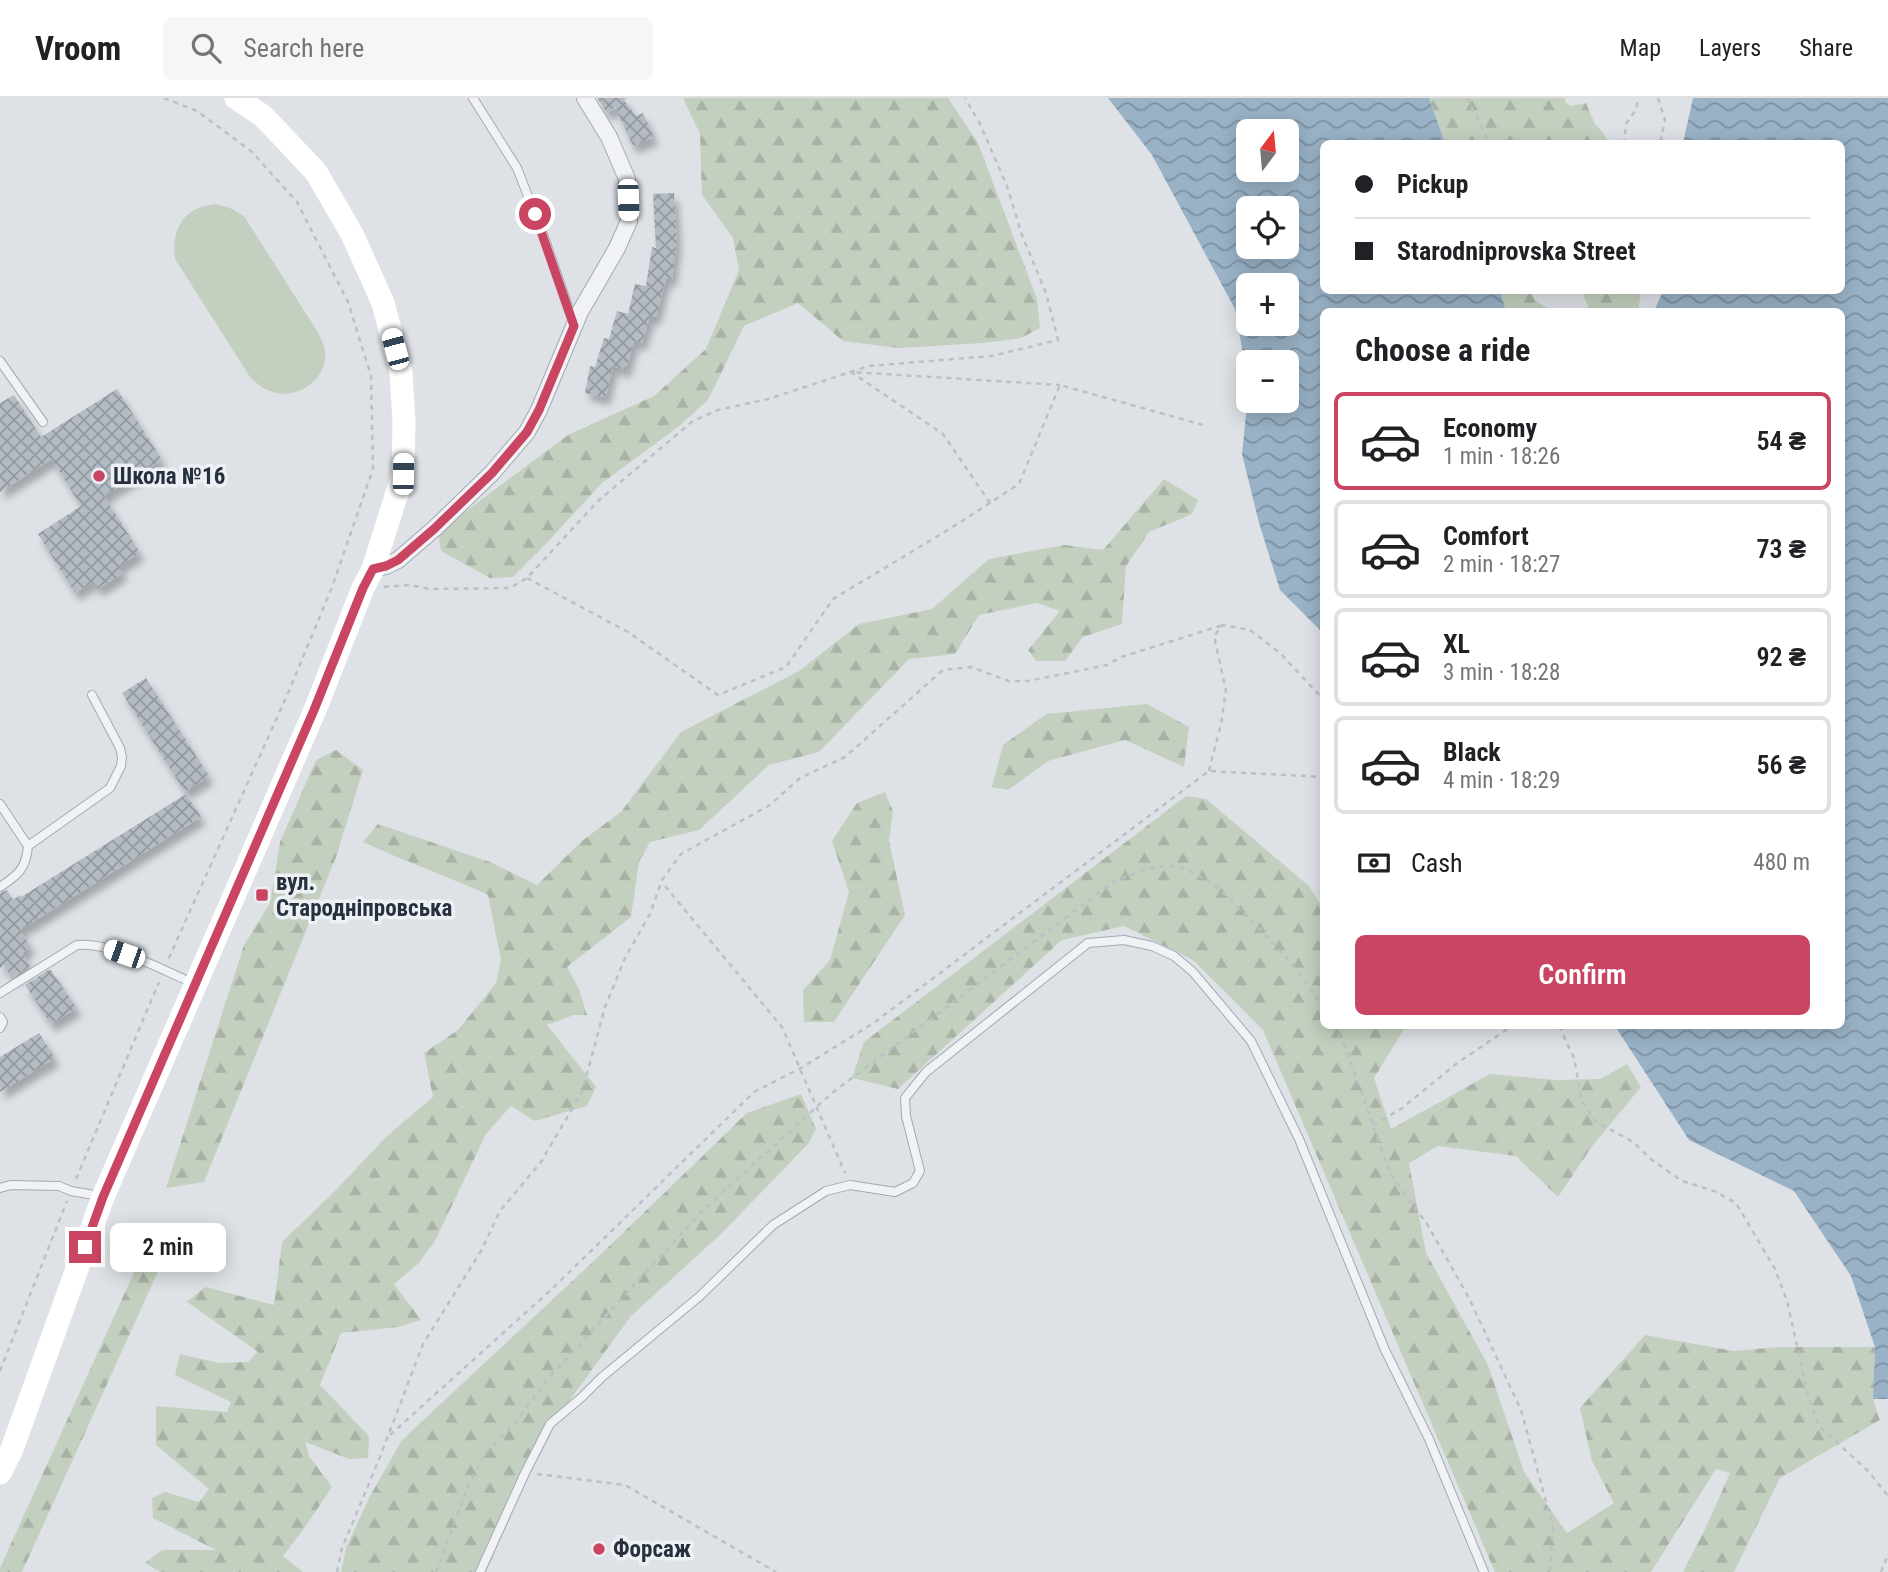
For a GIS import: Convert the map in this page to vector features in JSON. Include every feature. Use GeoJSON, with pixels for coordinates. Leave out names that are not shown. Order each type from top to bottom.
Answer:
{"type":"FeatureCollection","features":[{"type":"Feature","properties":{"kind":"street"},"geometry":{"type":"LineString","coordinates":[[0,1473],[12,1449],[103,1197],[314,710],[368,579],[403,474],[401,372],[383,303],[353,236],[316,172],[263,116],[236,98]]}},
{"type":"Feature","properties":{"kind":"street"},"geometry":{"type":"LineString","coordinates":[[368,579],[398,560],[434,529],[492,473],[527,432],[574,326],[617,248],[629,220],[627,179],[610,137],[585,98]]}},
{"type":"Feature","properties":{"kind":"lane"},"geometry":{"type":"LineString","coordinates":[[473,98],[517,168],[574,326]]}},
{"type":"Feature","properties":{"kind":"lane"},"geometry":{"type":"LineString","coordinates":[[0,361],[43,422]]}},
{"type":"Feature","properties":{"kind":"lane"},"geometry":{"type":"LineString","coordinates":[[0,887],[18,876],[24,866],[28,846],[103,793],[115,780],[121,766],[120,748],[92,695]]}},
{"type":"Feature","properties":{"kind":"lane"},"geometry":{"type":"LineString","coordinates":[[0,804],[28,846]]}},
{"type":"Feature","properties":{"kind":"lane"},"geometry":{"type":"LineString","coordinates":[[480,1572],[550,1424],[700,1296],[773,1225],[826,1191],[850,1185],[895,1192],[913,1183],[920,1171],[905,1116],[905,1098],[926,1072],[1088,943],[1124,940],[1152,946],[1174,957],[1193,972],[1251,1041],[1299,1139],[1385,1350],[1429,1439],[1483,1572]]}},
{"type":"Feature","properties":{"kind":"lane"},"geometry":{"type":"LineString","coordinates":[[0,993],[77,945],[89,944],[101,946],[195,983]]}},
{"type":"Feature","properties":{"kind":"lane"},"geometry":{"type":"LineString","coordinates":[[0,1017],[3,1022],[0,1028]]}},
{"type":"Feature","properties":{"kind":"lane"},"geometry":{"type":"LineString","coordinates":[[0,1188],[11,1185],[59,1185],[71,1191],[103,1197]]}},
{"type":"Feature","properties":{"kind":"path"},"geometry":{"type":"LineString","coordinates":[[0,1371],[71,1191],[164,970],[318,622],[373,469],[371,376],[348,302],[297,202],[251,151],[197,111],[164,98]]}},
{"type":"Feature","properties":{"kind":"path"},"geometry":{"type":"LineString","coordinates":[[368,579],[430,589],[510,588],[527,578],[598,501],[692,421],[718,410],[768,399],[869,366],[992,356],[1058,340],[1046,293],[1022,235],[1007,186],[979,122],[965,98]]}},
{"type":"Feature","properties":{"kind":"path"},"geometry":{"type":"LineString","coordinates":[[1467,98],[1488,140]]}},
{"type":"Feature","properties":{"kind":"path"},"geometry":{"type":"LineString","coordinates":[[1624,140],[1626,124],[1635,111],[1639,98]]}},
{"type":"Feature","properties":{"kind":"path"},"geometry":{"type":"LineString","coordinates":[[1658,98],[1665,120],[1661,140]]}},
{"type":"Feature","properties":{"kind":"path"},"geometry":{"type":"LineString","coordinates":[[851,372],[1060,385],[1207,426]]}},
{"type":"Feature","properties":{"kind":"path"},"geometry":{"type":"LineString","coordinates":[[851,372],[943,434],[990,503]]}},
{"type":"Feature","properties":{"kind":"path"},"geometry":{"type":"LineString","coordinates":[[527,578],[628,632],[718,695],[786,667],[833,599],[1019,484],[1060,385]]}},
{"type":"Feature","properties":{"kind":"path"},"geometry":{"type":"LineString","coordinates":[[337,1572],[342,1548],[423,1344],[481,1251],[500,1211],[541,1162],[582,1092],[605,1007],[625,958],[650,914],[662,880],[681,853],[770,805],[800,778],[845,757],[943,670],[971,667],[1009,681],[1028,681],[1107,665],[1121,657],[1223,625],[1250,630],[1280,653],[1320,696]]}},
{"type":"Feature","properties":{"kind":"path"},"geometry":{"type":"LineString","coordinates":[[388,1437],[553,1289],[754,1091],[801,1068],[872,1024],[1209,771],[1222,724],[1226,691],[1214,636],[1223,625]]}},
{"type":"Feature","properties":{"kind":"path"},"geometry":{"type":"LineString","coordinates":[[1209,771],[1320,777]]}},
{"type":"Feature","properties":{"kind":"path"},"geometry":{"type":"LineString","coordinates":[[665,886],[782,1027],[850,1185]]}},
{"type":"Feature","properties":{"kind":"path"},"geometry":{"type":"LineString","coordinates":[[1335,1029],[1346,1048],[1390,1174],[1427,1224],[1469,1298],[1521,1410],[1553,1527],[1550,1572]]}},
{"type":"Feature","properties":{"kind":"path"},"geometry":{"type":"LineString","coordinates":[[1373,1125],[1401,1109],[1456,1064],[1508,1029]]}},
{"type":"Feature","properties":{"kind":"path"},"geometry":{"type":"LineString","coordinates":[[1560,1029],[1574,1058],[1582,1101],[1595,1121],[1633,1142],[1652,1160],[1682,1181],[1714,1191],[1735,1203],[1775,1269],[1787,1301],[1809,1399],[1819,1426],[1868,1471],[1888,1496]]}},
{"type":"Feature","properties":{"kind":"path"},"geometry":{"type":"LineString","coordinates":[[436,1572],[470,1481],[487,1452],[518,1419],[545,1382],[701,1212],[832,1093]]}},
{"type":"Feature","properties":{"kind":"path"},"geometry":{"type":"LineString","coordinates":[[525,1473],[625,1485],[776,1572]]}},
{"type":"Feature","properties":{"kind":"path"},"geometry":{"type":"LineString","coordinates":[[1881,1572],[1888,1555]]}},
{"type":"Feature","properties":{"kind":"green space"},"geometry":{"type":"Polygon","coordinates":[[[683,98],[948,98],[978,143],[1037,299],[1040,328],[1021,338],[898,348],[843,341],[798,303],[744,326],[708,400],[678,427],[602,483],[513,577],[490,578],[441,551],[438,532],[568,435],[654,396],[706,349],[739,270],[733,238],[702,195],[700,134],[683,98]]]}},
{"type":"Feature","properties":{"kind":"green space"},"geometry":{"type":"Polygon","coordinates":[[[1429,98],[1566,98],[1565,102],[1571,106],[1586,103],[1595,124],[1607,140],[1444,140],[1429,98]]]}},
{"type":"Feature","properties":{"kind":"green space"},"geometry":{"type":"Polygon","coordinates":[[[216,204],[244,216],[319,334],[325,350],[322,370],[317,378],[302,390],[283,394],[273,392],[250,377],[175,259],[175,238],[182,221],[196,210],[216,204]]]}},
{"type":"Feature","properties":{"kind":"green space"},"geometry":{"type":"Polygon","coordinates":[[[1501,294],[1532,294],[1536,301],[1547,308],[1505,308],[1501,294]]]}},
{"type":"Feature","properties":{"kind":"green space"},"geometry":{"type":"Polygon","coordinates":[[[1583,294],[1640,294],[1638,308],[1588,308],[1583,294]]]}},
{"type":"Feature","properties":{"kind":"green space"},"geometry":{"type":"Polygon","coordinates":[[[1164,479],[1198,500],[1192,514],[1149,532],[1126,566],[1122,624],[1083,637],[1065,661],[1036,661],[1028,650],[1060,611],[1037,603],[979,615],[955,654],[909,659],[819,752],[769,765],[699,830],[650,842],[639,862],[631,917],[567,967],[579,989],[587,1015],[574,1015],[547,1025],[596,1087],[587,1106],[535,1121],[511,1106],[486,1134],[435,1241],[418,1264],[394,1284],[421,1320],[398,1327],[341,1333],[320,1385],[369,1436],[368,1458],[349,1459],[305,1442],[309,1456],[332,1487],[283,1556],[303,1572],[160,1572],[145,1563],[162,1550],[216,1550],[153,1518],[152,1498],[165,1492],[199,1502],[209,1489],[156,1445],[156,1406],[227,1412],[231,1402],[175,1375],[180,1354],[219,1363],[248,1362],[258,1352],[187,1302],[205,1287],[274,1305],[282,1242],[386,1137],[433,1097],[424,1053],[458,1030],[496,983],[501,960],[488,895],[363,842],[378,824],[490,862],[537,885],[583,840],[621,812],[681,732],[799,671],[859,624],[932,609],[989,559],[1064,545],[1103,550],[1164,479]]]}},
{"type":"Feature","properties":{"kind":"green space"},"geometry":{"type":"Polygon","coordinates":[[[1147,704],[1189,727],[1184,767],[1125,740],[1048,761],[1008,790],[992,787],[1003,745],[1046,714],[1147,704]]]}},
{"type":"Feature","properties":{"kind":"green space"},"geometry":{"type":"Polygon","coordinates":[[[336,750],[363,770],[336,857],[204,1182],[166,1188],[244,945],[270,903],[280,842],[316,760],[336,750]]]}},
{"type":"Feature","properties":{"kind":"green space"},"geometry":{"type":"Polygon","coordinates":[[[885,792],[893,811],[889,841],[905,915],[834,1022],[804,1022],[803,990],[830,960],[849,892],[832,841],[857,803],[885,792]]]}},
{"type":"Feature","properties":{"kind":"green space"},"geometry":{"type":"Polygon","coordinates":[[[1186,796],[1206,799],[1308,885],[1320,903],[1320,1029],[1404,1029],[1374,1078],[1391,1129],[1490,1074],[1556,1080],[1600,1079],[1627,1064],[1641,1087],[1593,1145],[1558,1197],[1516,1156],[1438,1146],[1409,1163],[1426,1253],[1488,1365],[1524,1472],[1567,1533],[1614,1503],[1592,1461],[1580,1408],[1645,1335],[1734,1351],[1778,1347],[1875,1347],[1873,1399],[1880,1420],[1780,1478],[1734,1572],[1683,1572],[1730,1473],[1716,1469],[1651,1572],[1495,1572],[1263,1030],[1193,960],[1124,926],[1062,940],[898,1089],[852,1078],[864,1042],[1186,796]]]}},
{"type":"Feature","properties":{"kind":"green space"},"geometry":{"type":"Polygon","coordinates":[[[801,1094],[816,1129],[808,1144],[721,1234],[631,1316],[562,1411],[528,1478],[486,1572],[341,1572],[346,1548],[370,1496],[402,1440],[747,1113],[801,1094]]]}},
{"type":"Feature","properties":{"kind":"green space"},"geometry":{"type":"Polygon","coordinates":[[[160,1240],[165,1256],[22,1572],[0,1572],[146,1246],[160,1240]]]}},
{"type":"Feature","properties":{"kind":"water"},"geometry":{"type":"Polygon","coordinates":[[[1108,98],[1429,98],[1444,140],[1320,140],[1320,294],[1501,294],[1505,308],[1320,308],[1320,630],[1280,590],[1259,523],[1242,454],[1246,413],[1299,413],[1299,350],[1242,350],[1240,336],[1299,336],[1299,273],[1236,273],[1236,315],[1152,155],[1108,98]]]}},
{"type":"Feature","properties":{"kind":"water"},"geometry":{"type":"Polygon","coordinates":[[[1693,98],[1888,98],[1888,1399],[1873,1399],[1875,1347],[1851,1276],[1794,1191],[1689,1140],[1617,1029],[1845,1029],[1845,308],[1655,308],[1662,294],[1845,294],[1845,140],[1684,140],[1693,98]]]}},
{"type":"Feature","properties":{"kind":"building"},"geometry":{"type":"Polygon","coordinates":[[[597,98],[628,98],[624,100],[636,116],[643,113],[654,137],[633,146],[615,107],[607,113],[597,98]]]}},
{"type":"Feature","properties":{"kind":"building"},"geometry":{"type":"Polygon","coordinates":[[[674,193],[677,242],[672,279],[666,278],[656,317],[650,316],[642,343],[634,341],[626,370],[613,366],[606,397],[585,393],[590,366],[595,367],[604,338],[609,339],[617,311],[628,314],[635,284],[646,286],[652,247],[656,248],[653,194],[674,193]]]}},
{"type":"Feature","properties":{"kind":"building","name":"Школа №16"},"geometry":{"type":"Polygon","coordinates":[[[117,389],[162,460],[104,496],[140,553],[119,566],[123,573],[98,589],[94,581],[75,593],[38,534],[81,506],[52,459],[0,492],[0,403],[14,395],[41,437],[117,389]]]}},
{"type":"Feature","properties":{"kind":"building"},"geometry":{"type":"Polygon","coordinates":[[[146,678],[209,776],[185,792],[122,693],[146,678]]]}},
{"type":"Feature","properties":{"kind":"building"},"geometry":{"type":"Polygon","coordinates":[[[186,794],[201,817],[20,930],[31,947],[22,953],[30,966],[12,978],[4,965],[0,968],[0,893],[7,890],[13,900],[20,895],[21,897],[186,794]]]}},
{"type":"Feature","properties":{"kind":"building"},"geometry":{"type":"Polygon","coordinates":[[[50,969],[77,1008],[51,1024],[25,985],[50,969]]]}},
{"type":"Feature","properties":{"kind":"building"},"geometry":{"type":"Polygon","coordinates":[[[39,1033],[55,1058],[0,1092],[0,1057],[39,1033]]]}},
{"type":"Feature","properties":{"kind":"place","name":"Школа №16"},"geometry":{"type":"Point","coordinates":[99,476]}},
{"type":"Feature","properties":{"kind":"place","name":"вул. Стародніпровська"},"geometry":{"type":"Point","coordinates":[262,895]}},
{"type":"Feature","properties":{"kind":"place","name":"Форсаж"},"geometry":{"type":"Point","coordinates":[599,1549]}},
{"type":"Feature","properties":{"kind":"route"},"geometry":{"type":"LineString","coordinates":[[85,1247],[103,1197],[373,569],[398,560],[434,529],[492,473],[527,432],[539,410],[574,326],[535,214]]}}]}
